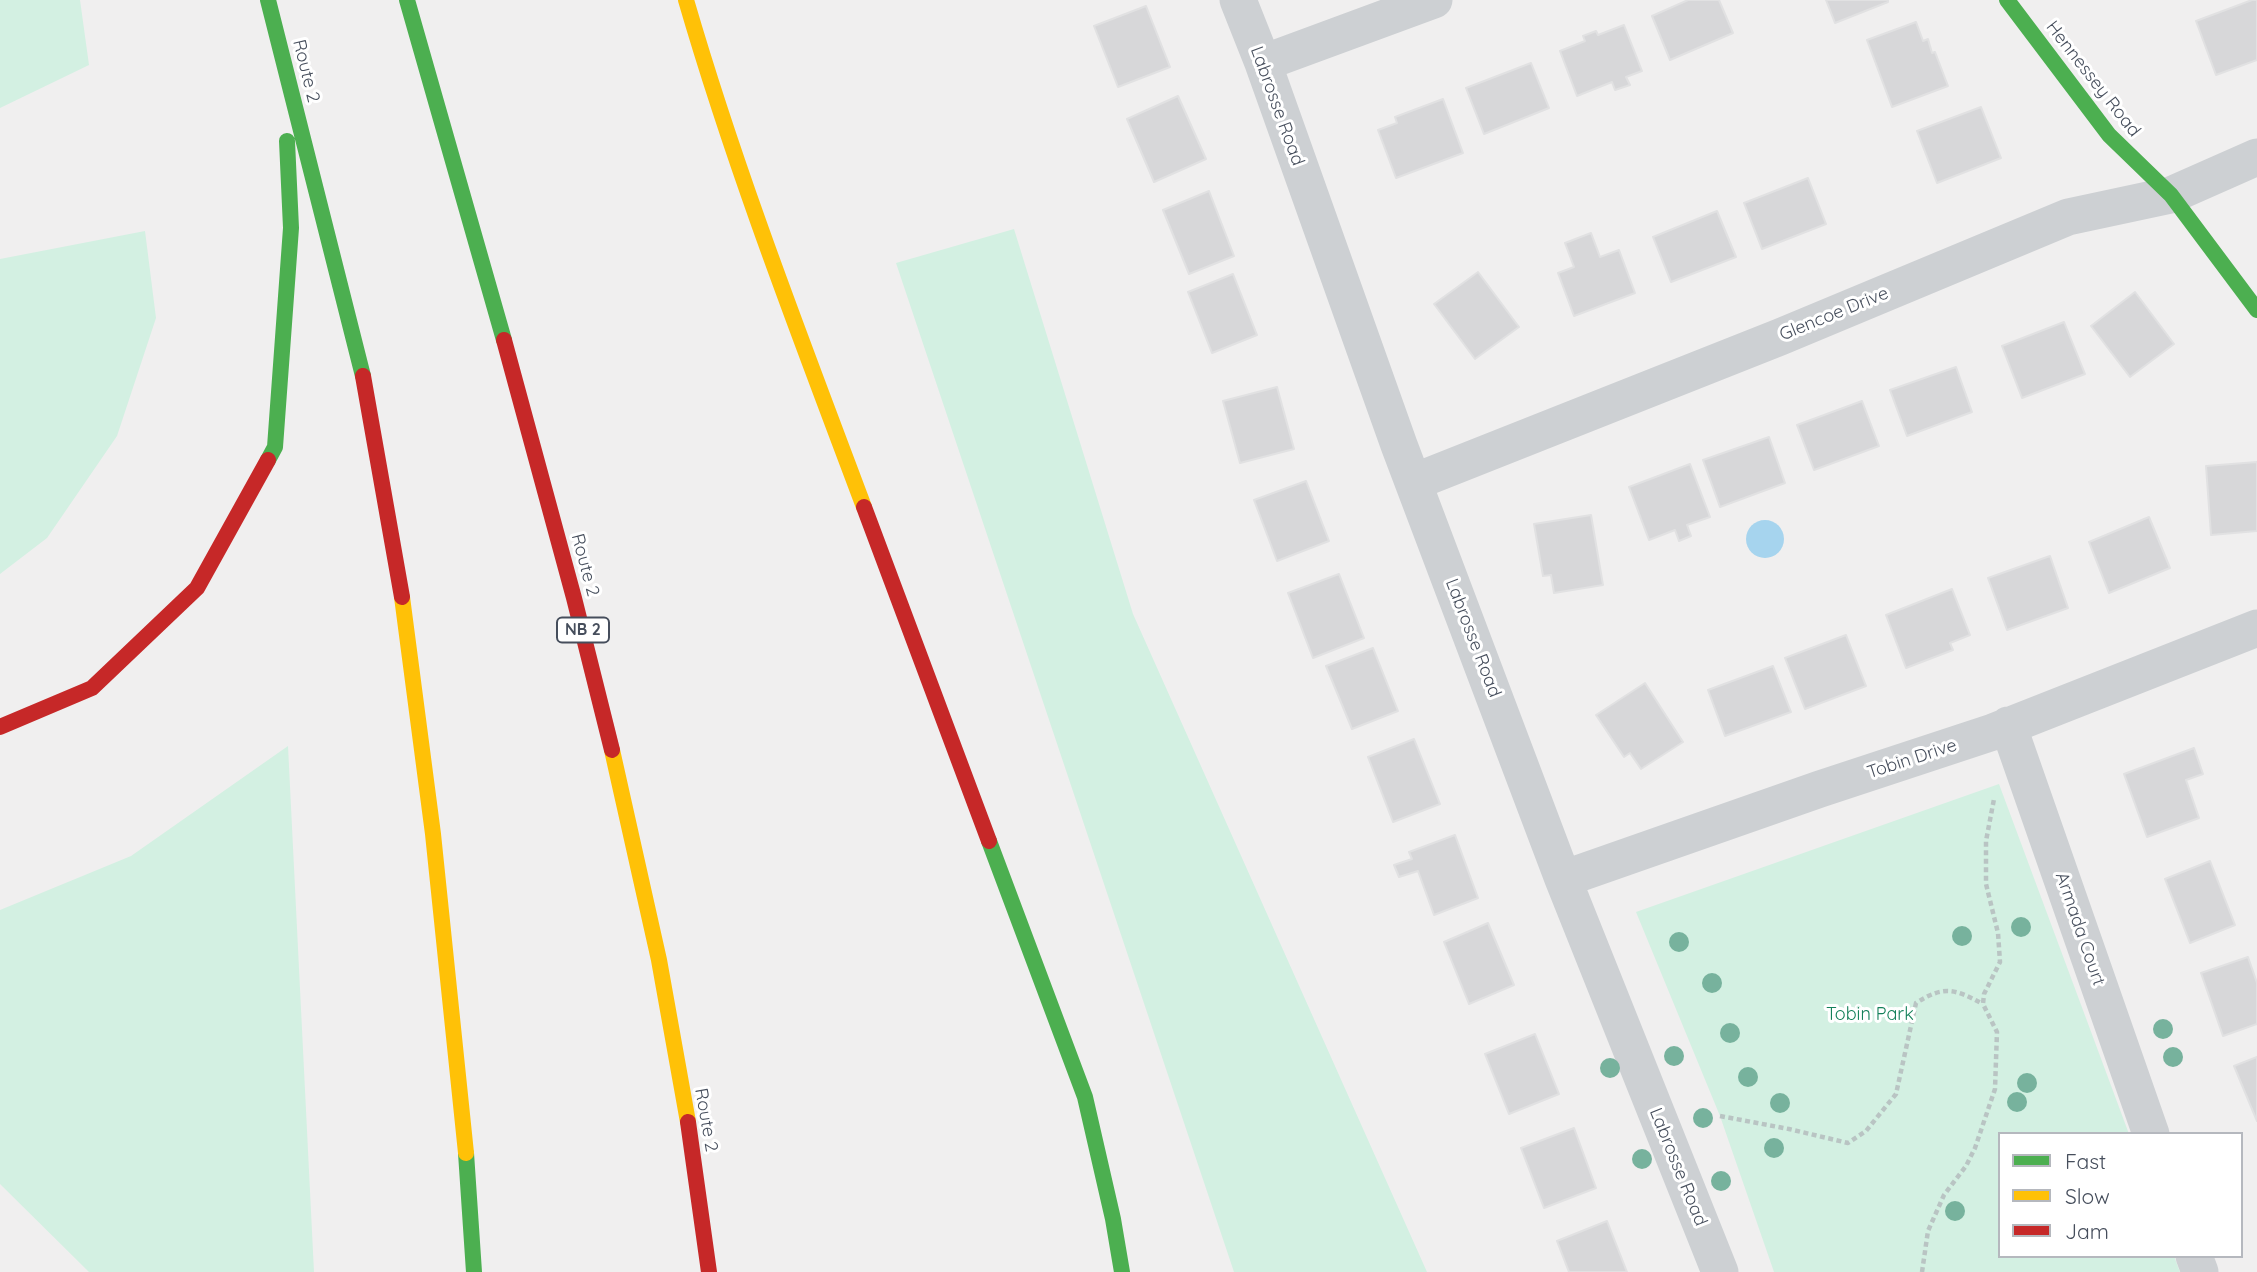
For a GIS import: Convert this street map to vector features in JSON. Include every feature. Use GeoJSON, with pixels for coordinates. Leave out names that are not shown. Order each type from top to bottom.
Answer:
{"type":"FeatureCollection","features":[{"type":"Feature","properties":{"kind":"main road","name":"Route 2"},"geometry":{"type":"LineString","coordinates":[[268,0],[362,371],[403,604],[432,834],[464,1126],[474,1272]]}},
{"type":"Feature","properties":{"kind":"main road","name":"Route 2"},"geometry":{"type":"LineString","coordinates":[[407,0],[581,624],[620,785],[659,961],[695,1167],[709,1272]]}},
{"type":"Feature","properties":{"kind":"main road"},"geometry":{"type":"LineString","coordinates":[[686,0],[712,90],[768,250],[1085,1097],[1113,1219],[1122,1272]]}},
{"type":"Feature","properties":{"kind":"main road","name":"Hennessey Road"},"geometry":{"type":"LineString","coordinates":[[2007,0],[2109,135],[2171,195],[2257,310]]}},
{"type":"Feature","properties":{"kind":"main road"},"geometry":{"type":"LineString","coordinates":[[0,727],[92,688],[197,588],[275,447],[291,228],[282,52]]}},
{"type":"Feature","properties":{"kind":"street","name":"Labrosse Road"},"geometry":{"type":"LineString","coordinates":[[1238,0],[1264,63],[1399,445],[1563,879],[1720,1272]]}},
{"type":"Feature","properties":{"kind":"street"},"geometry":{"type":"LineString","coordinates":[[1264,63],[1434,0]]}},
{"type":"Feature","properties":{"kind":"street","name":"Glencoe Drive"},"geometry":{"type":"LineString","coordinates":[[1414,482],[1793,331],[2068,217],[2171,195],[2257,157]]}},
{"type":"Feature","properties":{"kind":"street","name":"Tobin Drive"},"geometry":{"type":"LineString","coordinates":[[1563,879],[1819,789],[1993,732],[2257,628]]}},
{"type":"Feature","properties":{"kind":"street","name":"Armada Court"},"geometry":{"type":"LineString","coordinates":[[2008,725],[2150,1132]]}},
{"type":"Feature","properties":{"kind":"path"},"geometry":{"type":"LineString","coordinates":[[1922,1272],[1928,1230],[1944,1195],[1966,1166],[1975,1148],[1995,1089],[1997,1032],[1983,1004],[1984,995],[2000,962],[1998,933],[1986,884],[1986,841],[1994,798]]}},
{"type":"Feature","properties":{"kind":"path"},"geometry":{"type":"LineString","coordinates":[[1720,1116],[1848,1143],[1866,1130],[1896,1094],[1916,1003],[1935,991],[1961,993],[1983,1004]]}},
{"type":"Feature","properties":{"kind":"green space"},"geometry":{"type":"Polygon","coordinates":[[[0,0],[80,0],[89,65],[0,108],[0,0]]]}},
{"type":"Feature","properties":{"kind":"green space"},"geometry":{"type":"Polygon","coordinates":[[[1014,229],[1133,614],[1427,1272],[1234,1272],[896,263],[1014,229]]]}},
{"type":"Feature","properties":{"kind":"green space"},"geometry":{"type":"Polygon","coordinates":[[[145,231],[156,318],[117,436],[47,538],[0,574],[0,259],[145,231]]]}},
{"type":"Feature","properties":{"kind":"green space"},"geometry":{"type":"Polygon","coordinates":[[[288,746],[314,1272],[89,1272],[0,1184],[0,910],[131,856],[288,746]]]}},
{"type":"Feature","properties":{"kind":"green space","name":"Tobin Park"},"geometry":{"type":"Polygon","coordinates":[[[1999,784],[2128,1132],[1998,1132],[1998,1258],[2175,1258],[2180,1272],[1774,1272],[1720,1116],[1636,912],[1999,784]]]}},
{"type":"Feature","properties":{"kind":"water"},"geometry":{"type":"Polygon","coordinates":[[[1765,520],[1779,525],[1784,539],[1779,553],[1765,558],[1751,553],[1746,539],[1751,525],[1765,520]]]}},
{"type":"Feature","properties":{"kind":"building"},"geometry":{"type":"Polygon","coordinates":[[[1688,0],[1719,0],[1733,33],[1670,60],[1652,16],[1688,0]]]}},
{"type":"Feature","properties":{"kind":"building"},"geometry":{"type":"Polygon","coordinates":[[[1826,0],[1888,0],[1888,2],[1835,23],[1826,0]]]}},
{"type":"Feature","properties":{"kind":"building"},"geometry":{"type":"Polygon","coordinates":[[[2257,0],[2257,60],[2216,75],[2196,21],[2257,0]]]}},
{"type":"Feature","properties":{"kind":"building"},"geometry":{"type":"Polygon","coordinates":[[[1146,6],[1170,67],[1118,87],[1094,26],[1146,6]]]}},
{"type":"Feature","properties":{"kind":"building"},"geometry":{"type":"Polygon","coordinates":[[[1916,22],[1923,41],[1928,39],[1932,53],[1935,52],[1948,86],[1892,107],[1867,40],[1916,22]]]}},
{"type":"Feature","properties":{"kind":"building"},"geometry":{"type":"Polygon","coordinates":[[[1624,25],[1642,71],[1626,77],[1630,85],[1615,90],[1612,82],[1577,96],[1560,51],[1585,41],[1583,36],[1596,31],[1598,35],[1624,25]]]}},
{"type":"Feature","properties":{"kind":"building"},"geometry":{"type":"Polygon","coordinates":[[[1531,63],[1549,108],[1484,134],[1466,88],[1531,63]]]}},
{"type":"Feature","properties":{"kind":"building"},"geometry":{"type":"Polygon","coordinates":[[[1178,96],[1206,159],[1154,182],[1127,119],[1178,96]]]}},
{"type":"Feature","properties":{"kind":"building"},"geometry":{"type":"Polygon","coordinates":[[[1443,99],[1463,153],[1396,178],[1378,130],[1397,123],[1395,117],[1443,99]]]}},
{"type":"Feature","properties":{"kind":"building"},"geometry":{"type":"Polygon","coordinates":[[[1981,107],[2001,158],[1937,183],[1917,131],[1981,107]]]}},
{"type":"Feature","properties":{"kind":"building"},"geometry":{"type":"Polygon","coordinates":[[[1808,178],[1826,224],[1762,249],[1744,203],[1808,178]]]}},
{"type":"Feature","properties":{"kind":"building"},"geometry":{"type":"Polygon","coordinates":[[[1209,191],[1234,256],[1189,274],[1163,210],[1209,191]]]}},
{"type":"Feature","properties":{"kind":"building"},"geometry":{"type":"Polygon","coordinates":[[[1717,211],[1736,257],[1671,282],[1653,237],[1717,211]]]}},
{"type":"Feature","properties":{"kind":"building"},"geometry":{"type":"Polygon","coordinates":[[[1591,233],[1600,257],[1619,250],[1635,293],[1574,316],[1558,273],[1574,267],[1565,243],[1591,233]]]}},
{"type":"Feature","properties":{"kind":"building"},"geometry":{"type":"Polygon","coordinates":[[[1478,272],[1519,327],[1475,359],[1434,304],[1478,272]]]}},
{"type":"Feature","properties":{"kind":"building"},"geometry":{"type":"Polygon","coordinates":[[[1233,274],[1257,335],[1212,353],[1188,292],[1233,274]]]}},
{"type":"Feature","properties":{"kind":"building"},"geometry":{"type":"Polygon","coordinates":[[[2135,292],[2174,344],[2130,377],[2091,326],[2135,292]]]}},
{"type":"Feature","properties":{"kind":"building"},"geometry":{"type":"Polygon","coordinates":[[[2064,322],[2085,374],[2022,398],[2002,346],[2064,322]]]}},
{"type":"Feature","properties":{"kind":"building"},"geometry":{"type":"Polygon","coordinates":[[[1956,367],[1972,412],[1907,436],[1890,390],[1956,367]]]}},
{"type":"Feature","properties":{"kind":"building"},"geometry":{"type":"Polygon","coordinates":[[[1277,387],[1294,449],[1240,463],[1223,401],[1277,387]]]}},
{"type":"Feature","properties":{"kind":"building"},"geometry":{"type":"Polygon","coordinates":[[[1862,401],[1879,446],[1814,470],[1797,425],[1862,401]]]}},
{"type":"Feature","properties":{"kind":"building"},"geometry":{"type":"Polygon","coordinates":[[[1769,437],[1785,483],[1720,507],[1703,460],[1769,437]]]}},
{"type":"Feature","properties":{"kind":"building"},"geometry":{"type":"Polygon","coordinates":[[[2257,462],[2257,531],[2211,535],[2206,466],[2257,462]]]}},
{"type":"Feature","properties":{"kind":"building"},"geometry":{"type":"Polygon","coordinates":[[[1690,464],[1710,517],[1687,525],[1691,536],[1679,541],[1675,530],[1649,540],[1629,487],[1690,464]]]}},
{"type":"Feature","properties":{"kind":"building"},"geometry":{"type":"Polygon","coordinates":[[[1306,481],[1329,541],[1277,561],[1254,500],[1306,481]]]}},
{"type":"Feature","properties":{"kind":"building"},"geometry":{"type":"Polygon","coordinates":[[[1591,515],[1603,585],[1554,593],[1551,575],[1543,576],[1534,524],[1591,515]]]}},
{"type":"Feature","properties":{"kind":"building"},"geometry":{"type":"Polygon","coordinates":[[[2149,517],[2170,568],[2109,593],[2089,542],[2149,517]]]}},
{"type":"Feature","properties":{"kind":"building"},"geometry":{"type":"Polygon","coordinates":[[[2050,556],[2068,608],[2007,630],[1988,578],[2050,556]]]}},
{"type":"Feature","properties":{"kind":"building"},"geometry":{"type":"Polygon","coordinates":[[[1339,574],[1364,638],[1313,658],[1288,593],[1339,574]]]}},
{"type":"Feature","properties":{"kind":"building"},"geometry":{"type":"Polygon","coordinates":[[[1952,589],[1970,635],[1950,643],[1953,650],[1906,668],[1886,615],[1952,589]]]}},
{"type":"Feature","properties":{"kind":"building"},"geometry":{"type":"Polygon","coordinates":[[[1846,635],[1866,686],[1805,709],[1785,658],[1846,635]]]}},
{"type":"Feature","properties":{"kind":"building"},"geometry":{"type":"Polygon","coordinates":[[[1373,648],[1398,711],[1352,729],[1326,666],[1373,648]]]}},
{"type":"Feature","properties":{"kind":"building"},"geometry":{"type":"Polygon","coordinates":[[[1773,666],[1791,712],[1725,736],[1708,690],[1773,666]]]}},
{"type":"Feature","properties":{"kind":"building"},"geometry":{"type":"Polygon","coordinates":[[[1645,683],[1683,742],[1641,769],[1630,753],[1624,757],[1596,715],[1645,683]]]}},
{"type":"Feature","properties":{"kind":"building"},"geometry":{"type":"Polygon","coordinates":[[[1414,739],[1440,804],[1393,822],[1368,757],[1414,739]]]}},
{"type":"Feature","properties":{"kind":"building"},"geometry":{"type":"Polygon","coordinates":[[[2194,748],[2203,774],[2186,780],[2199,818],[2147,837],[2124,774],[2194,748]]]}},
{"type":"Feature","properties":{"kind":"building"},"geometry":{"type":"Polygon","coordinates":[[[1455,835],[1478,898],[1434,915],[1418,871],[1399,877],[1394,865],[1412,859],[1409,852],[1455,835]]]}},
{"type":"Feature","properties":{"kind":"building"},"geometry":{"type":"Polygon","coordinates":[[[2210,861],[2235,925],[2190,943],[2165,879],[2210,861]]]}},
{"type":"Feature","properties":{"kind":"building"},"geometry":{"type":"Polygon","coordinates":[[[1488,923],[1514,985],[1469,1004],[1444,942],[1488,923]]]}},
{"type":"Feature","properties":{"kind":"building"},"geometry":{"type":"Polygon","coordinates":[[[2248,957],[2257,983],[2257,1024],[2223,1036],[2201,973],[2248,957]]]}},
{"type":"Feature","properties":{"kind":"building"},"geometry":{"type":"Polygon","coordinates":[[[1535,1034],[1559,1094],[1509,1114],[1485,1054],[1535,1034]]]}},
{"type":"Feature","properties":{"kind":"building"},"geometry":{"type":"Polygon","coordinates":[[[2257,1057],[2257,1121],[2234,1066],[2257,1057]]]}},
{"type":"Feature","properties":{"kind":"building"},"geometry":{"type":"Polygon","coordinates":[[[1574,1128],[1596,1188],[1544,1208],[1521,1148],[1574,1128]]]}},
{"type":"Feature","properties":{"kind":"building"},"geometry":{"type":"Polygon","coordinates":[[[1607,1221],[1627,1272],[1569,1272],[1557,1241],[1607,1221]]]}},
{"type":"Feature","properties":{"kind":"traffic: fast"},"geometry":{"type":"LineString","coordinates":[[268,0],[363,376]]}},
{"type":"Feature","properties":{"kind":"traffic: fast"},"geometry":{"type":"LineString","coordinates":[[407,0],[504,340]]}},
{"type":"Feature","properties":{"kind":"traffic: fast"},"geometry":{"type":"LineString","coordinates":[[2007,0],[2109,135],[2171,195],[2257,310]]}},
{"type":"Feature","properties":{"kind":"traffic: fast"},"geometry":{"type":"LineString","coordinates":[[268,460],[275,447],[291,228],[287,141]]}},
{"type":"Feature","properties":{"kind":"traffic: fast"},"geometry":{"type":"LineString","coordinates":[[989,841],[1085,1097],[1113,1219],[1122,1272]]}},
{"type":"Feature","properties":{"kind":"traffic: fast"},"geometry":{"type":"LineString","coordinates":[[466,1153],[474,1272]]}},
{"type":"Feature","properties":{"kind":"traffic: slow"},"geometry":{"type":"LineString","coordinates":[[686,0],[748,192],[864,507]]}},
{"type":"Feature","properties":{"kind":"traffic: slow"},"geometry":{"type":"LineString","coordinates":[[402,597],[433,834],[466,1153]]}},
{"type":"Feature","properties":{"kind":"traffic: slow"},"geometry":{"type":"LineString","coordinates":[[612,750],[659,960],[688,1122]]}},
{"type":"Feature","properties":{"kind":"traffic: jam"},"geometry":{"type":"LineString","coordinates":[[504,340],[612,750]]}},
{"type":"Feature","properties":{"kind":"traffic: jam"},"geometry":{"type":"LineString","coordinates":[[363,376],[402,597]]}},
{"type":"Feature","properties":{"kind":"traffic: jam"},"geometry":{"type":"LineString","coordinates":[[0,727],[92,688],[197,588],[268,460]]}},
{"type":"Feature","properties":{"kind":"traffic: jam"},"geometry":{"type":"LineString","coordinates":[[864,507],[989,841]]}},
{"type":"Feature","properties":{"kind":"traffic: jam"},"geometry":{"type":"LineString","coordinates":[[688,1122],[709,1272]]}}]}
